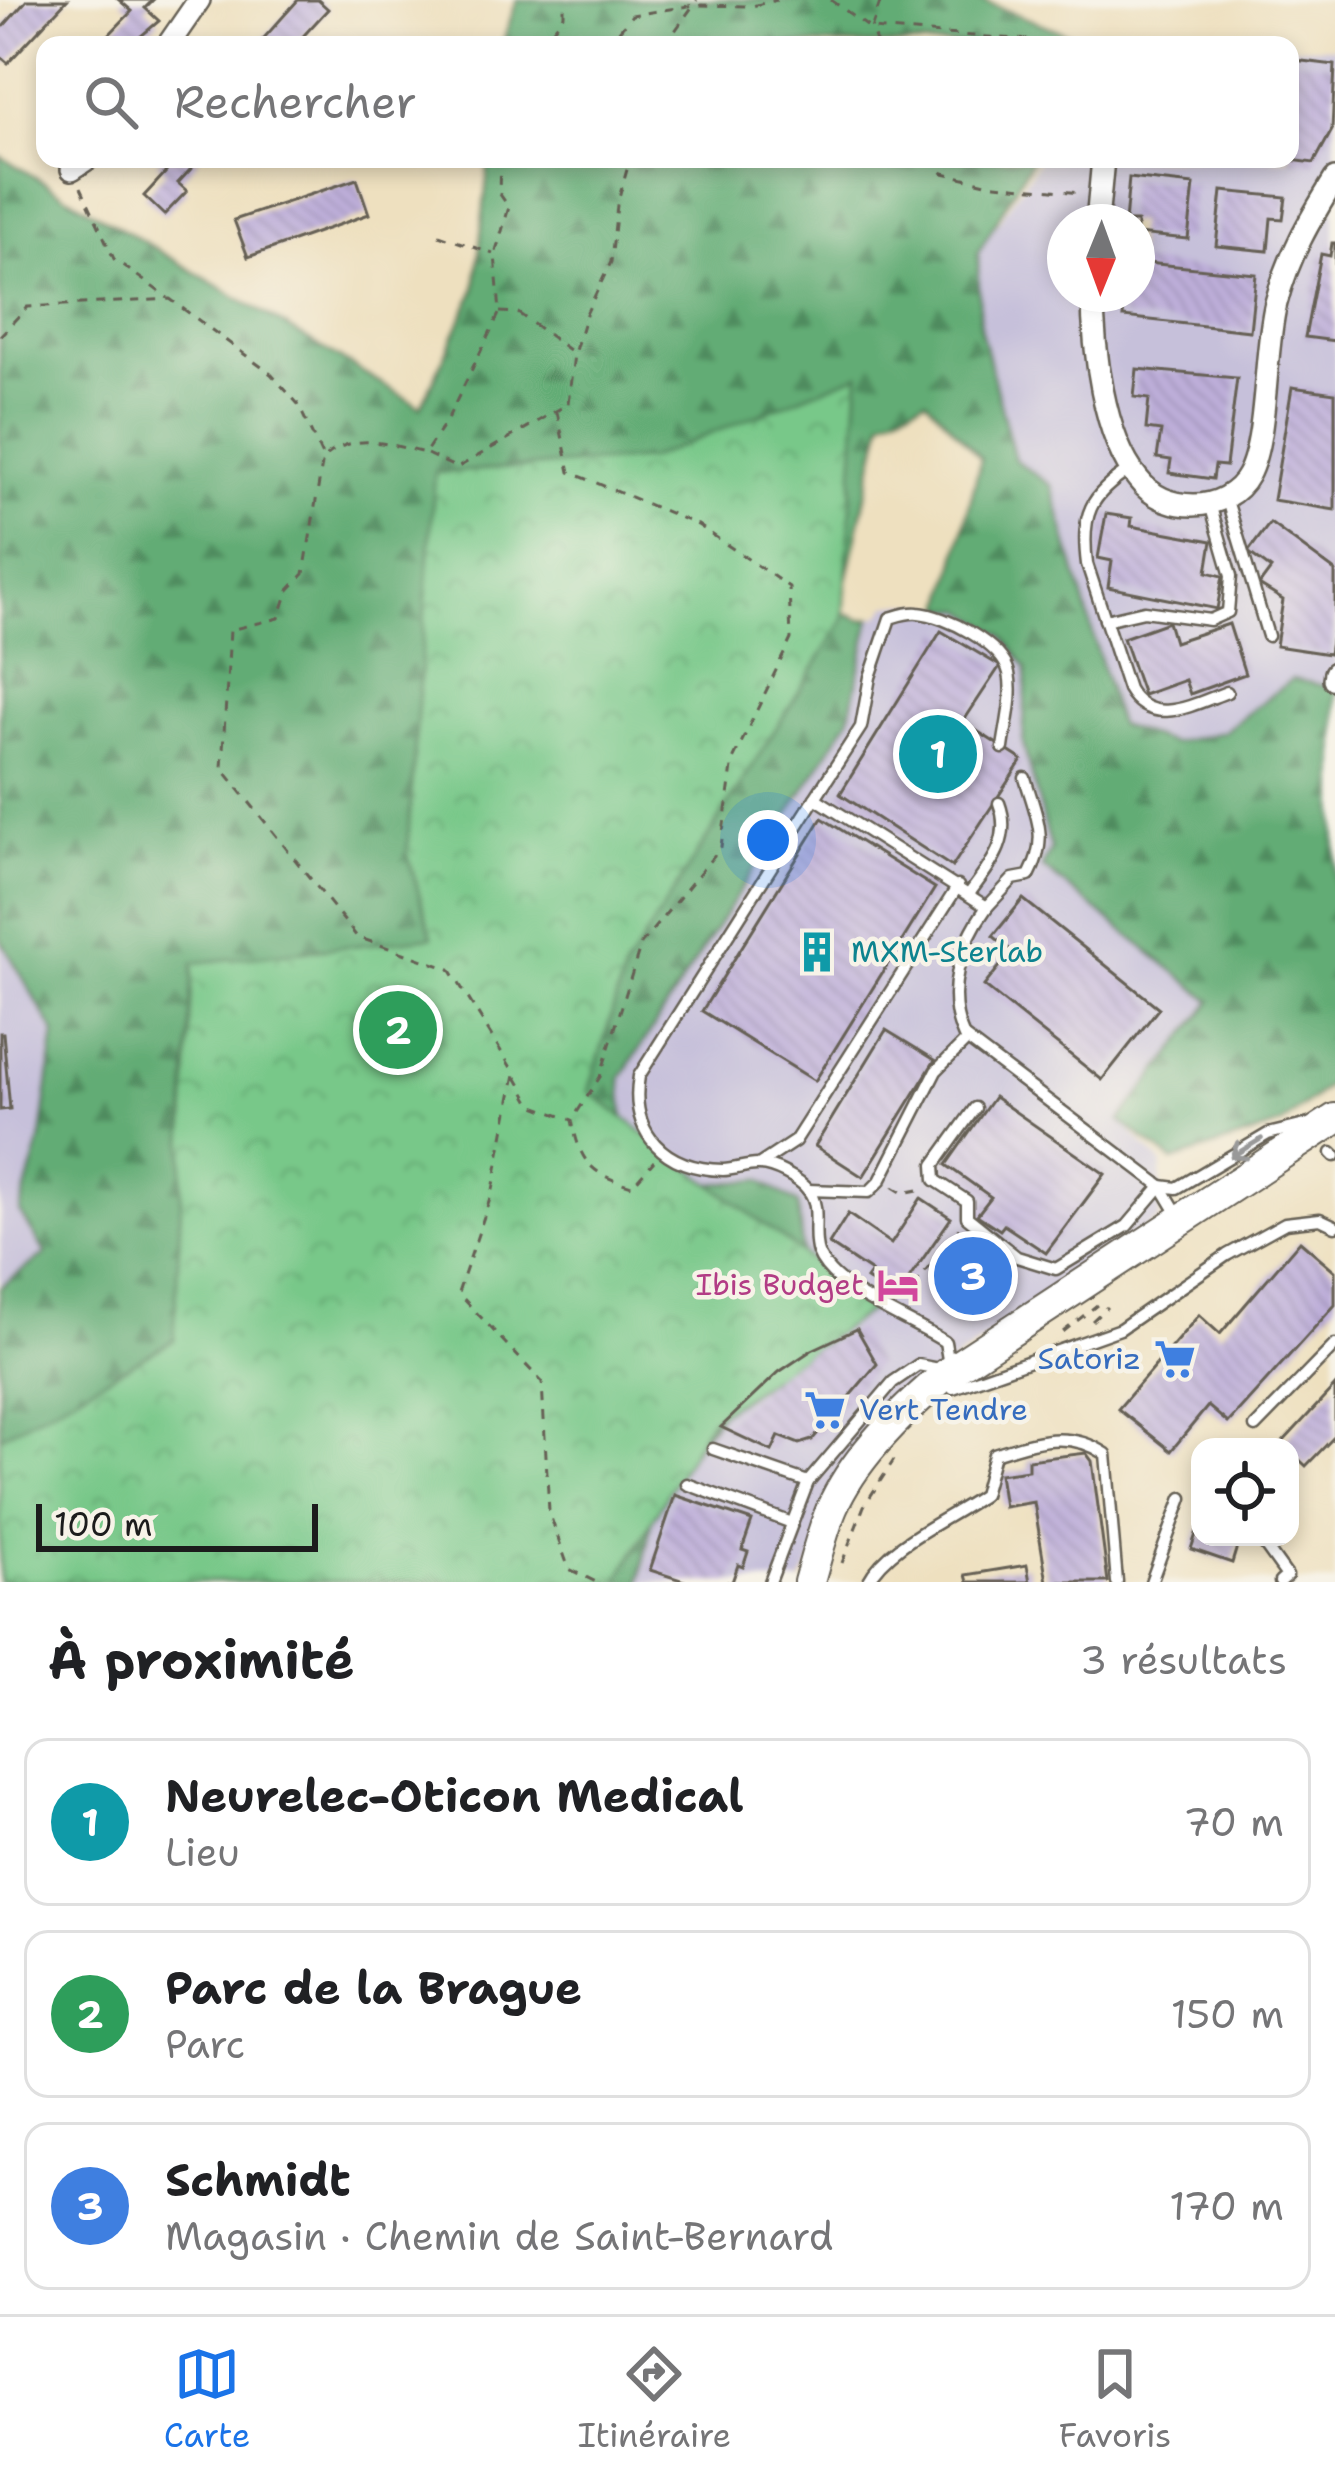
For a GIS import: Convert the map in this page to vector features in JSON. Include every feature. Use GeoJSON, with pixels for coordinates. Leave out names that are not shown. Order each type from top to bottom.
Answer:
{"type":"FeatureCollection","features":[{"type":"Feature","properties":{"kind":"main road"},"geometry":{"type":"LineString","coordinates":[[809,1582],[832,1507],[858,1465],[919,1397],[1330,1136]]}},
{"type":"Feature","properties":{"kind":"main road"},"geometry":{"type":"LineString","coordinates":[[824,1582],[848,1511],[891,1448],[952,1379]]}},
{"type":"Feature","properties":{"kind":"street"},"geometry":{"type":"LineString","coordinates":[[174,36],[199,0]]}},
{"type":"Feature","properties":{"kind":"street"},"geometry":{"type":"LineString","coordinates":[[1099,204],[1102,168]]}},
{"type":"Feature","properties":{"kind":"street"},"geometry":{"type":"LineString","coordinates":[[1095,312],[1103,389],[1131,469],[1159,498],[1181,505],[1218,500],[1246,479],[1252,466],[1275,307],[1299,239],[1335,179]]}},
{"type":"Feature","properties":{"kind":"lane"},"geometry":{"type":"LineString","coordinates":[[1131,469],[1103,486],[1086,527],[1087,564],[1128,689],[1140,705],[1173,711],[1227,692]]}},
{"type":"Feature","properties":{"kind":"lane"},"geometry":{"type":"LineString","coordinates":[[1105,620],[1144,611],[1210,620],[1228,612],[1231,576],[1218,500]]}},
{"type":"Feature","properties":{"kind":"lane"},"geometry":{"type":"LineString","coordinates":[[1218,500],[1268,636]]}},
{"type":"Feature","properties":{"kind":"lane"},"geometry":{"type":"LineString","coordinates":[[999,803],[1004,817],[1001,847],[964,890],[795,1141],[782,1153],[759,1164],[721,1170],[682,1160],[639,1126],[635,1097],[639,1076],[861,727],[870,677],[890,617],[912,612],[960,625],[1007,667],[1003,748]]}},
{"type":"Feature","properties":{"kind":"lane"},"geometry":{"type":"LineString","coordinates":[[1025,778],[1042,839],[1040,855],[1028,876],[1013,879],[987,907],[964,949],[954,995],[958,1024],[967,1040],[1161,1186],[1178,1188],[1268,1134],[1330,1136]]}},
{"type":"Feature","properties":{"kind":"lane"},"geometry":{"type":"LineString","coordinates":[[815,798],[987,907]]}},
{"type":"Feature","properties":{"kind":"lane"},"geometry":{"type":"LineString","coordinates":[[759,1164],[808,1190],[869,1192],[880,1181],[936,1071],[967,1040]]}},
{"type":"Feature","properties":{"kind":"lane"},"geometry":{"type":"LineString","coordinates":[[975,1108],[934,1165],[934,1180],[967,1201],[968,1217],[1017,1257],[1056,1269],[1126,1226],[1161,1186]]}},
{"type":"Feature","properties":{"kind":"lane"},"geometry":{"type":"LineString","coordinates":[[1161,1186],[1177,1232]]}},
{"type":"Feature","properties":{"kind":"lane"},"geometry":{"type":"LineString","coordinates":[[808,1190],[814,1204],[817,1251],[823,1262],[868,1301],[910,1319],[945,1342],[952,1379]]}},
{"type":"Feature","properties":{"kind":"lane"},"geometry":{"type":"LineString","coordinates":[[770,1582],[808,1482],[893,1382],[918,1364],[952,1379],[1120,1329],[1227,1255],[1285,1222],[1320,1219],[1335,1226]]}},
{"type":"Feature","properties":{"kind":"lane"},"geometry":{"type":"LineString","coordinates":[[1255,1426],[1335,1345]]}},
{"type":"Feature","properties":{"kind":"lane"},"geometry":{"type":"LineString","coordinates":[[868,1582],[895,1548],[983,1495],[994,1454],[1041,1439],[1085,1439],[1106,1454],[1118,1582]]}},
{"type":"Feature","properties":{"kind":"lane"},"geometry":{"type":"LineString","coordinates":[[713,1449],[808,1482]]}},
{"type":"Feature","properties":{"kind":"lane"},"geometry":{"type":"LineString","coordinates":[[687,1484],[792,1523]]}},
{"type":"Feature","properties":{"kind":"lane"},"geometry":{"type":"LineString","coordinates":[[1150,1582],[1182,1498]]}},
{"type":"Feature","properties":{"kind":"lane"},"geometry":{"type":"LineString","coordinates":[[1265,1546],[1287,1576],[1280,1582]]}},
{"type":"Feature","properties":{"kind":"path"},"geometry":{"type":"LineString","coordinates":[[548,36],[564,14],[564,0]]}},
{"type":"Feature","properties":{"kind":"path"},"geometry":{"type":"LineString","coordinates":[[614,36],[632,15],[696,2],[752,6],[777,0]]}},
{"type":"Feature","properties":{"kind":"path"},"geometry":{"type":"LineString","coordinates":[[831,0],[871,29],[973,36]]}},
{"type":"Feature","properties":{"kind":"path"},"geometry":{"type":"LineString","coordinates":[[874,36],[871,29],[881,0]]}},
{"type":"Feature","properties":{"kind":"path"},"geometry":{"type":"LineString","coordinates":[[671,36],[696,2]]}},
{"type":"Feature","properties":{"kind":"path"},"geometry":{"type":"LineString","coordinates":[[81,168],[114,259],[271,374],[298,404],[323,458],[304,574],[288,591],[280,618],[230,630],[222,768],[357,937],[450,969],[532,1105],[572,1120]]}},
{"type":"Feature","properties":{"kind":"path"},"geometry":{"type":"LineString","coordinates":[[425,453],[447,420],[500,312],[495,255],[509,208],[499,193],[500,168]]}},
{"type":"Feature","properties":{"kind":"path"},"geometry":{"type":"LineString","coordinates":[[323,458],[340,445],[375,440],[425,453],[457,468],[568,404],[574,354],[586,314],[611,262],[617,205],[627,168]]}},
{"type":"Feature","properties":{"kind":"path"},"geometry":{"type":"LineString","coordinates":[[938,168],[986,183],[1100,195]]}},
{"type":"Feature","properties":{"kind":"path"},"geometry":{"type":"LineString","coordinates":[[439,235],[495,255]]}},
{"type":"Feature","properties":{"kind":"path"},"geometry":{"type":"LineString","coordinates":[[0,336],[27,307],[170,299]]}},
{"type":"Feature","properties":{"kind":"path"},"geometry":{"type":"LineString","coordinates":[[500,312],[518,313],[574,354]]}},
{"type":"Feature","properties":{"kind":"path"},"geometry":{"type":"LineString","coordinates":[[557,412],[570,472],[698,524],[788,587],[791,640],[733,760],[721,847],[641,944],[600,1077],[572,1120],[583,1159],[604,1178],[632,1186],[664,1150]]}},
{"type":"Feature","properties":{"kind":"path"},"geometry":{"type":"LineString","coordinates":[[515,1074],[493,1190],[458,1293],[542,1382],[549,1512],[568,1570],[604,1582]]}},
{"type":"Feature","properties":{"kind":"path"},"geometry":{"type":"LineString","coordinates":[[880,1181],[903,1192],[925,1189],[934,1180]]}},
{"type":"Feature","properties":{"kind":"path"},"geometry":{"type":"LineString","coordinates":[[893,1313],[952,1237]]}},
{"type":"Feature","properties":{"kind":"path"},"geometry":{"type":"LineString","coordinates":[[1099,1315],[1107,1307]]}},
{"type":"Feature","properties":{"kind":"shaded area"},"geometry":{"type":"Polygon","coordinates":[[[1299,47],[1335,47],[1335,688],[1292,679],[1223,732],[1171,743],[1118,725],[1052,487],[1015,460],[980,327],[978,253],[1034,168],[1299,168],[1299,47]]]}},
{"type":"Feature","properties":{"kind":"shaded area"},"geometry":{"type":"Polygon","coordinates":[[[888,605],[965,610],[1003,635],[1027,668],[1023,743],[1051,849],[1042,867],[1213,1001],[1120,1121],[1162,1164],[1159,1219],[915,1388],[800,1582],[640,1582],[655,1502],[724,1408],[760,1180],[710,1184],[625,1129],[621,1078],[849,719],[871,618],[881,615],[888,605]]]}},
{"type":"Feature","properties":{"kind":"shaded area"},"geometry":{"type":"Polygon","coordinates":[[[0,938],[55,1033],[41,1138],[21,1212],[46,1254],[0,1287],[0,938]]]}},
{"type":"Feature","properties":{"kind":"green space"},"geometry":{"type":"Polygon","coordinates":[[[517,0],[980,0],[1073,36],[505,36],[517,0]]]}},
{"type":"Feature","properties":{"kind":"green space"},"geometry":{"type":"Polygon","coordinates":[[[0,156],[421,407],[475,290],[488,168],[1027,168],[978,253],[980,327],[1015,460],[1052,486],[1118,725],[1171,743],[1223,732],[1292,679],[1335,688],[1335,1080],[1281,1125],[1173,1161],[1120,1121],[1212,1001],[1042,867],[1051,849],[1023,743],[1027,668],[1003,635],[965,610],[944,608],[981,458],[926,399],[883,420],[840,611],[871,618],[849,719],[621,1078],[625,1129],[710,1184],[760,1180],[798,1204],[803,1260],[724,1408],[655,1502],[640,1582],[0,1582],[0,1287],[46,1254],[20,1212],[41,1138],[55,1033],[0,938],[0,156]]]}},
{"type":"Feature","properties":{"kind":"green space"},"geometry":{"type":"Polygon","coordinates":[[[859,374],[844,620],[625,969],[589,1091],[874,1308],[710,1420],[617,1582],[0,1582],[0,1437],[174,1340],[193,963],[432,937],[407,853],[435,473],[648,459],[859,374]]]}},
{"type":"Feature","properties":{"kind":"building"},"geometry":{"type":"Polygon","coordinates":[[[27,0],[67,0],[8,63],[0,56],[0,30],[27,0]]]}},
{"type":"Feature","properties":{"kind":"building"},"geometry":{"type":"Polygon","coordinates":[[[119,0],[153,0],[145,8],[159,21],[141,36],[108,36],[132,11],[119,0]]]}},
{"type":"Feature","properties":{"kind":"building"},"geometry":{"type":"Polygon","coordinates":[[[298,0],[318,0],[328,9],[303,36],[266,36],[298,0]]]}},
{"type":"Feature","properties":{"kind":"building"},"geometry":{"type":"Polygon","coordinates":[[[1299,61],[1335,65],[1332,130],[1314,163],[1299,161],[1299,61]]]}},
{"type":"Feature","properties":{"kind":"building"},"geometry":{"type":"Polygon","coordinates":[[[162,168],[192,168],[178,183],[187,191],[164,215],[144,196],[166,172],[162,168]]]}},
{"type":"Feature","properties":{"kind":"building"},"geometry":{"type":"Polygon","coordinates":[[[1129,178],[1194,185],[1188,239],[1155,236],[1155,204],[1127,204],[1129,178]]]}},
{"type":"Feature","properties":{"kind":"building"},"geometry":{"type":"Polygon","coordinates":[[[357,179],[369,214],[248,257],[234,220],[357,179]]]}},
{"type":"Feature","properties":{"kind":"building"},"geometry":{"type":"Polygon","coordinates":[[[1222,191],[1286,197],[1283,219],[1271,218],[1268,251],[1216,246],[1222,191]]]}},
{"type":"Feature","properties":{"kind":"building"},"geometry":{"type":"Polygon","coordinates":[[[1332,243],[1335,341],[1305,337],[1321,254],[1330,256],[1332,243]]]}},
{"type":"Feature","properties":{"kind":"building"},"geometry":{"type":"Polygon","coordinates":[[[1155,264],[1256,274],[1250,331],[1123,317],[1123,312],[1155,312],[1155,264]]]}},
{"type":"Feature","properties":{"kind":"building"},"geometry":{"type":"Polygon","coordinates":[[[1137,369],[1237,378],[1226,466],[1215,465],[1213,479],[1169,473],[1171,460],[1157,458],[1161,431],[1146,429],[1149,399],[1134,397],[1137,369]]]}},
{"type":"Feature","properties":{"kind":"building"},"geometry":{"type":"Polygon","coordinates":[[[1292,387],[1335,393],[1335,510],[1273,500],[1292,387]]]}},
{"type":"Feature","properties":{"kind":"building"},"geometry":{"type":"Polygon","coordinates":[[[1106,514],[1132,518],[1131,526],[1212,541],[1207,572],[1223,576],[1217,609],[1108,587],[1112,561],[1098,558],[1106,514]]]}},
{"type":"Feature","properties":{"kind":"building"},"geometry":{"type":"Polygon","coordinates":[[[1270,523],[1335,571],[1329,654],[1276,646],[1283,600],[1259,585],[1271,569],[1248,552],[1270,523]]]}},
{"type":"Feature","properties":{"kind":"building"},"geometry":{"type":"Polygon","coordinates":[[[1168,622],[1174,642],[1229,624],[1245,674],[1190,694],[1185,680],[1143,695],[1123,638],[1168,622]]]}},
{"type":"Feature","properties":{"kind":"building"},"geometry":{"type":"Polygon","coordinates":[[[941,631],[1000,666],[963,722],[1022,760],[952,867],[840,794],[941,631]]]}},
{"type":"Feature","properties":{"kind":"building","name":"MXM-Sterlab"},"geometry":{"type":"Polygon","coordinates":[[[822,818],[935,888],[815,1081],[702,1011],[822,818]]]}},
{"type":"Feature","properties":{"kind":"building"},"geometry":{"type":"Polygon","coordinates":[[[1023,899],[1159,1008],[1102,1080],[984,986],[1012,951],[993,936],[1023,899]]]}},
{"type":"Feature","properties":{"kind":"building"},"geometry":{"type":"Polygon","coordinates":[[[886,1030],[935,1060],[863,1177],[815,1146],[886,1030]]]}},
{"type":"Feature","properties":{"kind":"building"},"geometry":{"type":"Polygon","coordinates":[[[0,1033],[10,1109],[0,1110],[0,1033]]]}},
{"type":"Feature","properties":{"kind":"building"},"geometry":{"type":"Polygon","coordinates":[[[994,1097],[1105,1174],[1046,1253],[1004,1225],[1000,1230],[977,1215],[991,1197],[946,1165],[994,1097]]]}},
{"type":"Feature","properties":{"kind":"building"},"geometry":{"type":"Polygon","coordinates":[[[921,1198],[951,1218],[895,1299],[866,1279],[871,1272],[829,1244],[848,1214],[891,1244],[921,1198]]]}},
{"type":"Feature","properties":{"kind":"building"},"geometry":{"type":"Polygon","coordinates":[[[1300,1241],[1335,1271],[1335,1305],[1228,1423],[1208,1406],[1171,1451],[1118,1409],[1199,1315],[1220,1334],[1300,1241]]]}},
{"type":"Feature","properties":{"kind":"building"},"geometry":{"type":"Polygon","coordinates":[[[966,1244],[1004,1269],[979,1307],[941,1282],[966,1244]]]}},
{"type":"Feature","properties":{"kind":"building"},"geometry":{"type":"Polygon","coordinates":[[[857,1329],[877,1364],[812,1440],[799,1444],[779,1436],[772,1451],[721,1427],[779,1372],[857,1329]]]}},
{"type":"Feature","properties":{"kind":"building"},"geometry":{"type":"Polygon","coordinates":[[[1335,1386],[1335,1436],[1306,1466],[1299,1459],[1299,1438],[1287,1438],[1335,1386]]]}},
{"type":"Feature","properties":{"kind":"building"},"geometry":{"type":"Polygon","coordinates":[[[1086,1453],[1092,1461],[1108,1582],[1047,1582],[1034,1502],[1004,1507],[999,1474],[1028,1470],[1028,1460],[1086,1453]]]}},
{"type":"Feature","properties":{"kind":"building"},"geometry":{"type":"Polygon","coordinates":[[[675,1495],[752,1521],[742,1550],[748,1552],[732,1582],[687,1582],[650,1570],[675,1495]]]}},
{"type":"Feature","properties":{"kind":"building"},"geometry":{"type":"Polygon","coordinates":[[[1192,1546],[1237,1546],[1232,1563],[1192,1546]]]}},
{"type":"Feature","properties":{"kind":"building"},"geometry":{"type":"Polygon","coordinates":[[[1027,1565],[1030,1582],[968,1582],[966,1575],[1027,1565]]]}},
{"type":"Feature","properties":{"kind":"place","name":"Neurelec-Oticon Medical"},"geometry":{"type":"Point","coordinates":[938,754]}},
{"type":"Feature","properties":{"kind":"place","name":"MXM-Sterlab"},"geometry":{"type":"Point","coordinates":[817,952]}},
{"type":"Feature","properties":{"kind":"place","name":"Parc de la Brague"},"geometry":{"type":"Point","coordinates":[398,1030]}},
{"type":"Feature","properties":{"kind":"place","name":"Schmidt"},"geometry":{"type":"Point","coordinates":[973,1276]}},
{"type":"Feature","properties":{"kind":"place","name":"Ibis Budget"},"geometry":{"type":"Point","coordinates":[898,1285]}},
{"type":"Feature","properties":{"kind":"place","name":"Satoriz"},"geometry":{"type":"Point","coordinates":[1175,1359]}},
{"type":"Feature","properties":{"kind":"place","name":"Vert Tendre"},"geometry":{"type":"Point","coordinates":[825,1410]}}]}
